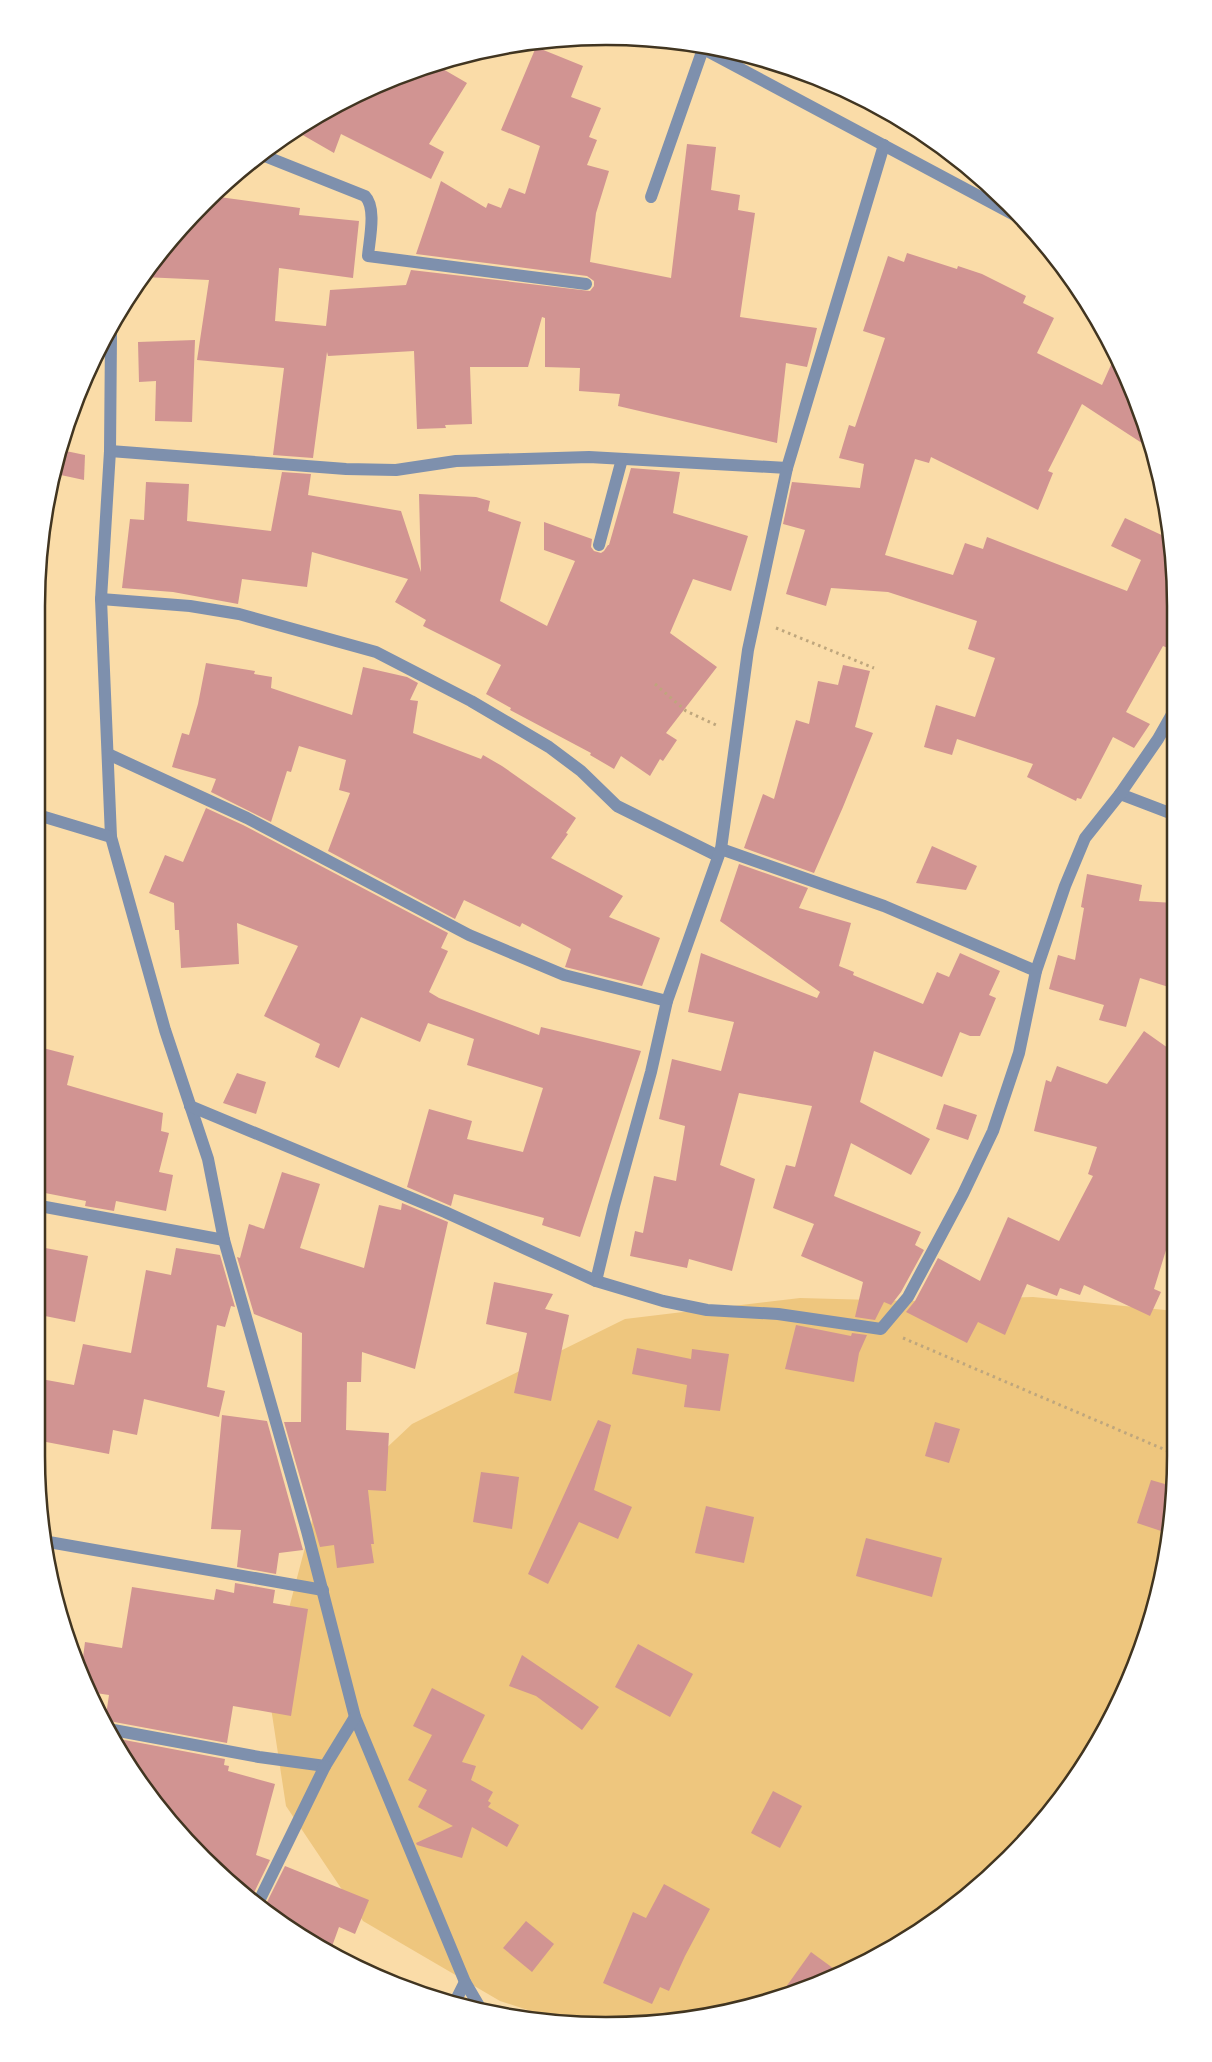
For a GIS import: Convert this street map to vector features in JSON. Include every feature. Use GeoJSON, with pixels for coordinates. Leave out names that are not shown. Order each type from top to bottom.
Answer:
{"type":"FeatureCollection","features":[{"type":"Feature","properties":{"kind":"street"},"geometry":{"type":"LineString","coordinates":[[651,197],[697,53]]}},
{"type":"Feature","properties":{"kind":"street"},"geometry":{"type":"LineString","coordinates":[[716,56],[1003,209]]}},
{"type":"Feature","properties":{"kind":"street"},"geometry":{"type":"LineString","coordinates":[[596,1282],[614,1206],[651,1072],[667,1001],[719,853],[748,650],[787,468],[884,146]]}},
{"type":"Feature","properties":{"kind":"street"},"geometry":{"type":"LineString","coordinates":[[269,158],[365,196],[372,211],[368,256],[586,284]]}},
{"type":"Feature","properties":{"kind":"street"},"geometry":{"type":"LineString","coordinates":[[110,344],[110,451],[101,599],[111,837],[165,1030],[208,1159],[224,1240],[308,1531],[355,1717],[465,1982],[476,2001]]}},
{"type":"Feature","properties":{"kind":"street"},"geometry":{"type":"LineString","coordinates":[[110,451],[346,469],[396,470],[456,461],[589,457],[787,468]]}},
{"type":"Feature","properties":{"kind":"street"},"geometry":{"type":"LineString","coordinates":[[599,545],[622,459]]}},
{"type":"Feature","properties":{"kind":"street"},"geometry":{"type":"LineString","coordinates":[[101,599],[190,606],[239,614],[376,652],[471,701],[549,747],[581,770],[617,806],[719,853],[884,906],[1036,971]]}},
{"type":"Feature","properties":{"kind":"street"},"geometry":{"type":"LineString","coordinates":[[190,1106],[445,1212],[596,1282],[662,1301],[707,1310],[778,1314],[881,1329],[908,1297],[993,1131],[1019,1054],[1036,971],[1065,886],[1085,838],[1120,794],[1158,740],[1167,723]]}},
{"type":"Feature","properties":{"kind":"street"},"geometry":{"type":"LineString","coordinates":[[108,754],[246,818],[469,935],[564,975],[667,1001]]}},
{"type":"Feature","properties":{"kind":"street"},"geometry":{"type":"LineString","coordinates":[[1120,794],[1167,812]]}},
{"type":"Feature","properties":{"kind":"street"},"geometry":{"type":"LineString","coordinates":[[45,816],[111,837]]}},
{"type":"Feature","properties":{"kind":"street"},"geometry":{"type":"LineString","coordinates":[[45,1207],[224,1240]]}},
{"type":"Feature","properties":{"kind":"street"},"geometry":{"type":"LineString","coordinates":[[52,1541],[323,1590]]}},
{"type":"Feature","properties":{"kind":"street"},"geometry":{"type":"LineString","coordinates":[[260,1897],[325,1766],[355,1717]]}},
{"type":"Feature","properties":{"kind":"street"},"geometry":{"type":"LineString","coordinates":[[117,1731],[259,1757],[325,1766]]}},
{"type":"Feature","properties":{"kind":"street"},"geometry":{"type":"LineString","coordinates":[[458,1997],[465,1982]]}},
{"type":"Feature","properties":{"kind":"path"},"geometry":{"type":"LineString","coordinates":[[754,619],[874,668]]}},
{"type":"Feature","properties":{"kind":"path"},"geometry":{"type":"LineString","coordinates":[[655,684],[686,711],[722,727],[738,730]]}},
{"type":"Feature","properties":{"kind":"path"},"geometry":{"type":"LineString","coordinates":[[881,1329],[1167,1451]]}},
{"type":"Feature","properties":{"kind":"shaded area"},"geometry":{"type":"Polygon","coordinates":[[[1033,1297],[1167,1310],[1166,1493],[1156,1565],[1148,1601],[1124,1671],[1092,1736],[1051,1798],[1028,1826],[1003,1853],[948,1901],[886,1942],[821,1974],[786,1987],[751,1998],[679,2012],[643,2016],[606,2017],[569,2016],[534,2012],[500,2001],[363,1921],[286,1806],[268,1688],[313,1517],[412,1424],[625,1319],[800,1298],[909,1301],[1033,1297]]]}},
{"type":"Feature","properties":{"kind":"building"},"geometry":{"type":"Polygon","coordinates":[[[541,49],[583,66],[571,97],[601,108],[589,137],[597,140],[587,165],[609,171],[596,213],[590,262],[671,278],[687,144],[716,147],[711,190],[740,195],[738,210],[755,213],[740,317],[817,328],[807,367],[786,363],[777,443],[618,406],[620,394],[579,391],[580,368],[545,367],[545,318],[542,317],[528,367],[470,367],[472,424],[445,425],[446,428],[417,429],[414,351],[328,356],[327,352],[313,458],[273,455],[284,368],[197,360],[209,280],[152,277],[161,264],[184,236],[222,197],[300,208],[299,215],[359,221],[353,278],[279,268],[275,321],[326,326],[330,290],[406,285],[411,270],[590,291],[594,286],[594,281],[587,276],[416,254],[441,181],[486,208],[488,203],[501,208],[509,188],[525,194],[540,146],[501,130],[535,50],[541,49]]]}},
{"type":"Feature","properties":{"kind":"building"},"geometry":{"type":"Polygon","coordinates":[[[444,69],[467,83],[429,144],[444,152],[431,179],[341,134],[334,153],[302,135],[358,103],[426,75],[444,69]]]}},
{"type":"Feature","properties":{"kind":"building"},"geometry":{"type":"Polygon","coordinates":[[[907,253],[957,269],[958,266],[982,274],[1026,296],[1023,303],[1054,318],[1037,353],[1102,385],[1112,364],[1137,426],[1142,443],[1082,404],[1048,471],[1053,473],[1038,510],[931,457],[929,463],[915,459],[885,555],[953,575],[965,543],[983,549],[987,537],[1127,591],[1141,560],[1111,546],[1125,518],[1162,535],[1166,569],[1167,648],[1163,646],[1126,712],[1150,724],[1134,748],[1113,737],[1081,799],[1077,798],[1076,801],[1027,777],[1033,764],[957,739],[952,755],[924,747],[936,705],[975,717],[995,658],[968,649],[977,621],[888,592],[831,588],[826,606],[786,594],[805,530],[783,524],[792,482],[860,488],[864,464],[839,458],[849,425],[855,427],[885,338],[863,331],[888,256],[904,262],[907,253]]]}},
{"type":"Feature","properties":{"kind":"building"},"geometry":{"type":"Polygon","coordinates":[[[195,340],[192,422],[155,421],[156,381],[139,382],[138,342],[195,340]]]}},
{"type":"Feature","properties":{"kind":"building"},"geometry":{"type":"Polygon","coordinates":[[[67,451],[85,455],[84,480],[61,475],[67,451]]]}},
{"type":"Feature","properties":{"kind":"building"},"geometry":{"type":"Polygon","coordinates":[[[631,468],[680,472],[673,513],[748,536],[731,591],[693,579],[670,633],[717,667],[666,733],[677,740],[663,761],[660,759],[650,776],[621,756],[614,769],[590,755],[591,753],[510,710],[511,708],[486,694],[501,665],[423,626],[426,620],[395,602],[408,579],[312,552],[307,587],[242,579],[238,604],[173,592],[122,588],[130,519],[144,520],[146,482],[189,484],[187,521],[271,531],[282,472],[311,474],[308,495],[401,511],[421,572],[419,494],[476,497],[490,501],[488,511],[521,522],[500,601],[547,626],[575,561],[544,550],[544,522],[592,539],[591,547],[594,551],[601,553],[609,545],[631,468]]]}},
{"type":"Feature","properties":{"kind":"building"},"geometry":{"type":"Polygon","coordinates":[[[206,663],[255,671],[254,674],[272,677],[271,688],[352,715],[363,667],[407,677],[418,683],[410,700],[418,701],[413,733],[481,759],[483,755],[502,766],[576,818],[566,833],[568,834],[551,858],[623,896],[609,917],[660,938],[642,986],[565,967],[571,949],[522,923],[520,927],[464,900],[455,919],[328,851],[350,793],[339,790],[346,760],[299,746],[291,772],[287,771],[271,822],[211,792],[216,779],[172,767],[182,733],[189,735],[198,704],[206,663]]]}},
{"type":"Feature","properties":{"kind":"building"},"geometry":{"type":"Polygon","coordinates":[[[843,665],[870,671],[855,727],[873,733],[814,873],[744,848],[763,794],[774,799],[796,720],[809,724],[818,681],[838,685],[843,665]]]}},
{"type":"Feature","properties":{"kind":"building"},"geometry":{"type":"Polygon","coordinates":[[[206,808],[243,825],[448,933],[441,948],[448,951],[429,992],[439,998],[539,1035],[541,1027],[641,1051],[580,1237],[542,1225],[544,1218],[454,1194],[451,1206],[407,1187],[429,1109],[472,1121],[467,1139],[523,1152],[543,1088],[467,1065],[474,1039],[428,1023],[420,1042],[361,1017],[339,1068],[315,1057],[320,1044],[264,1016],[298,946],[237,923],[239,964],[181,968],[179,930],[175,930],[174,903],[149,893],[165,855],[183,862],[206,808]]]}},
{"type":"Feature","properties":{"kind":"building"},"geometry":{"type":"Polygon","coordinates":[[[932,846],[977,866],[966,890],[916,883],[932,846]]]}},
{"type":"Feature","properties":{"kind":"building"},"geometry":{"type":"Polygon","coordinates":[[[739,864],[808,888],[799,908],[851,923],[839,966],[854,972],[853,975],[923,1004],[937,972],[949,977],[960,953],[1000,971],[989,995],[996,998],[980,1036],[970,1036],[960,1032],[942,1077],[874,1051],[860,1102],[930,1139],[911,1175],[851,1143],[834,1196],[921,1232],[915,1245],[924,1250],[901,1292],[891,1305],[884,1302],[875,1320],[855,1317],[863,1282],[801,1256],[814,1224],[773,1208],[786,1165],[795,1167],[812,1106],[739,1093],[720,1165],[755,1179],[732,1271],[689,1259],[687,1268],[630,1256],[635,1231],[643,1233],[654,1176],[676,1181],[685,1126],[659,1119],[672,1059],[721,1071],[734,1022],[688,1012],[701,953],[817,998],[820,992],[720,921],[739,864]]]}},
{"type":"Feature","properties":{"kind":"building"},"geometry":{"type":"Polygon","coordinates":[[[1087,874],[1142,885],[1139,901],[1167,903],[1167,986],[1140,978],[1126,1027],[1099,1020],[1104,1005],[1049,989],[1058,955],[1075,960],[1084,908],[1081,907],[1087,874]]]}},
{"type":"Feature","properties":{"kind":"building"},"geometry":{"type":"Polygon","coordinates":[[[1144,1031],[1167,1047],[1167,1247],[1154,1289],[1161,1292],[1150,1316],[1084,1285],[1080,1295],[1060,1288],[1057,1296],[1027,1284],[1005,1335],[978,1322],[967,1343],[906,1312],[915,1301],[938,1258],[980,1281],[1008,1217],[1059,1241],[1093,1176],[1088,1174],[1097,1147],[1034,1131],[1046,1080],[1051,1082],[1057,1066],[1107,1084],[1144,1031]]]}},
{"type":"Feature","properties":{"kind":"building"},"geometry":{"type":"Polygon","coordinates":[[[45,1049],[74,1056],[67,1085],[163,1113],[161,1131],[169,1133],[159,1172],[173,1175],[166,1211],[116,1201],[114,1211],[85,1206],[86,1201],[45,1193],[45,1049]]]}},
{"type":"Feature","properties":{"kind":"building"},"geometry":{"type":"Polygon","coordinates":[[[237,1073],[266,1082],[256,1114],[223,1103],[237,1073]]]}},
{"type":"Feature","properties":{"kind":"building"},"geometry":{"type":"Polygon","coordinates":[[[944,1104],[977,1115],[968,1140],[936,1129],[944,1104]]]}},
{"type":"Feature","properties":{"kind":"building"},"geometry":{"type":"Polygon","coordinates":[[[282,1172],[320,1184],[300,1248],[364,1268],[379,1205],[401,1210],[402,1203],[448,1222],[415,1369],[362,1352],[361,1382],[347,1382],[346,1430],[389,1433],[386,1491],[368,1490],[374,1544],[371,1544],[374,1563],[337,1568],[334,1545],[320,1547],[284,1422],[301,1422],[302,1333],[254,1314],[237,1257],[240,1258],[249,1224],[264,1229],[282,1172]]]}},
{"type":"Feature","properties":{"kind":"building"},"geometry":{"type":"Polygon","coordinates":[[[45,1248],[88,1256],[75,1322],[45,1316],[45,1248]]]}},
{"type":"Feature","properties":{"kind":"building"},"geometry":{"type":"Polygon","coordinates":[[[176,1248],[220,1255],[235,1307],[231,1306],[225,1327],[217,1325],[207,1387],[225,1391],[219,1417],[144,1399],[137,1435],[113,1430],[109,1454],[45,1442],[45,1380],[74,1385],[83,1344],[131,1353],[146,1270],[171,1275],[176,1248]]]}},
{"type":"Feature","properties":{"kind":"building"},"geometry":{"type":"Polygon","coordinates":[[[494,1282],[553,1294],[545,1309],[569,1315],[551,1401],[514,1393],[527,1333],[486,1324],[494,1282]]]}},
{"type":"Feature","properties":{"kind":"building"},"geometry":{"type":"Polygon","coordinates":[[[796,1325],[851,1336],[852,1333],[867,1335],[859,1353],[854,1382],[785,1369],[796,1325]]]}},
{"type":"Feature","properties":{"kind":"building"},"geometry":{"type":"Polygon","coordinates":[[[637,1348],[691,1359],[692,1349],[729,1354],[720,1411],[684,1407],[687,1385],[632,1374],[637,1348]]]}},
{"type":"Feature","properties":{"kind":"building"},"geometry":{"type":"Polygon","coordinates":[[[222,1415],[267,1421],[303,1550],[279,1553],[276,1574],[237,1567],[241,1530],[211,1529],[222,1415]]]}},
{"type":"Feature","properties":{"kind":"building"},"geometry":{"type":"Polygon","coordinates":[[[598,1420],[611,1425],[594,1490],[632,1507],[618,1539],[579,1522],[548,1584],[528,1574],[598,1420]]]}},
{"type":"Feature","properties":{"kind":"building"},"geometry":{"type":"Polygon","coordinates":[[[935,1422],[960,1429],[949,1463],[925,1456],[935,1422]]]}},
{"type":"Feature","properties":{"kind":"building"},"geometry":{"type":"Polygon","coordinates":[[[481,1472],[519,1477],[512,1529],[473,1522],[481,1472]]]}},
{"type":"Feature","properties":{"kind":"building"},"geometry":{"type":"Polygon","coordinates":[[[1151,1480],[1166,1484],[1162,1531],[1137,1523],[1151,1480]]]}},
{"type":"Feature","properties":{"kind":"building"},"geometry":{"type":"Polygon","coordinates":[[[706,1506],[754,1517],[744,1563],[695,1553],[706,1506]]]}},
{"type":"Feature","properties":{"kind":"building"},"geometry":{"type":"Polygon","coordinates":[[[866,1538],[942,1558],[932,1597],[856,1576],[866,1538]]]}},
{"type":"Feature","properties":{"kind":"building"},"geometry":{"type":"Polygon","coordinates":[[[235,1583],[275,1590],[273,1603],[308,1609],[291,1716],[233,1706],[227,1743],[112,1722],[107,1711],[109,1695],[98,1693],[83,1658],[85,1642],[122,1648],[132,1587],[214,1600],[216,1589],[234,1593],[235,1583]]]}},
{"type":"Feature","properties":{"kind":"building"},"geometry":{"type":"Polygon","coordinates":[[[638,1644],[693,1674],[670,1717],[615,1687],[638,1644]]]}},
{"type":"Feature","properties":{"kind":"building"},"geometry":{"type":"Polygon","coordinates":[[[522,1655],[599,1707],[582,1730],[536,1696],[509,1686],[522,1655]]]}},
{"type":"Feature","properties":{"kind":"building"},"geometry":{"type":"Polygon","coordinates":[[[432,1688],[485,1715],[462,1762],[476,1766],[471,1780],[493,1792],[488,1801],[491,1803],[488,1807],[519,1825],[507,1847],[472,1827],[462,1858],[417,1845],[416,1843],[453,1826],[418,1807],[427,1790],[408,1780],[432,1735],[413,1726],[432,1688]]]}},
{"type":"Feature","properties":{"kind":"building"},"geometry":{"type":"Polygon","coordinates":[[[122,1740],[225,1759],[224,1765],[229,1766],[228,1771],[275,1784],[256,1855],[270,1860],[254,1893],[209,1853],[184,1826],[161,1798],[122,1740]]]}},
{"type":"Feature","properties":{"kind":"building"},"geometry":{"type":"Polygon","coordinates":[[[773,1791],[802,1806],[780,1848],[751,1833],[773,1791]]]}},
{"type":"Feature","properties":{"kind":"building"},"geometry":{"type":"Polygon","coordinates":[[[285,1866],[369,1900],[355,1934],[339,1927],[332,1946],[267,1903],[285,1866]]]}},
{"type":"Feature","properties":{"kind":"building"},"geometry":{"type":"Polygon","coordinates":[[[664,1884],[710,1909],[669,1991],[660,1987],[652,2004],[603,1983],[633,1912],[646,1918],[664,1884]]]}},
{"type":"Feature","properties":{"kind":"building"},"geometry":{"type":"Polygon","coordinates":[[[526,1921],[554,1944],[532,1972],[503,1948],[526,1921]]]}},
{"type":"Feature","properties":{"kind":"building"},"geometry":{"type":"Polygon","coordinates":[[[811,1952],[833,1968],[821,1974],[786,1987],[811,1952]]]}}]}
